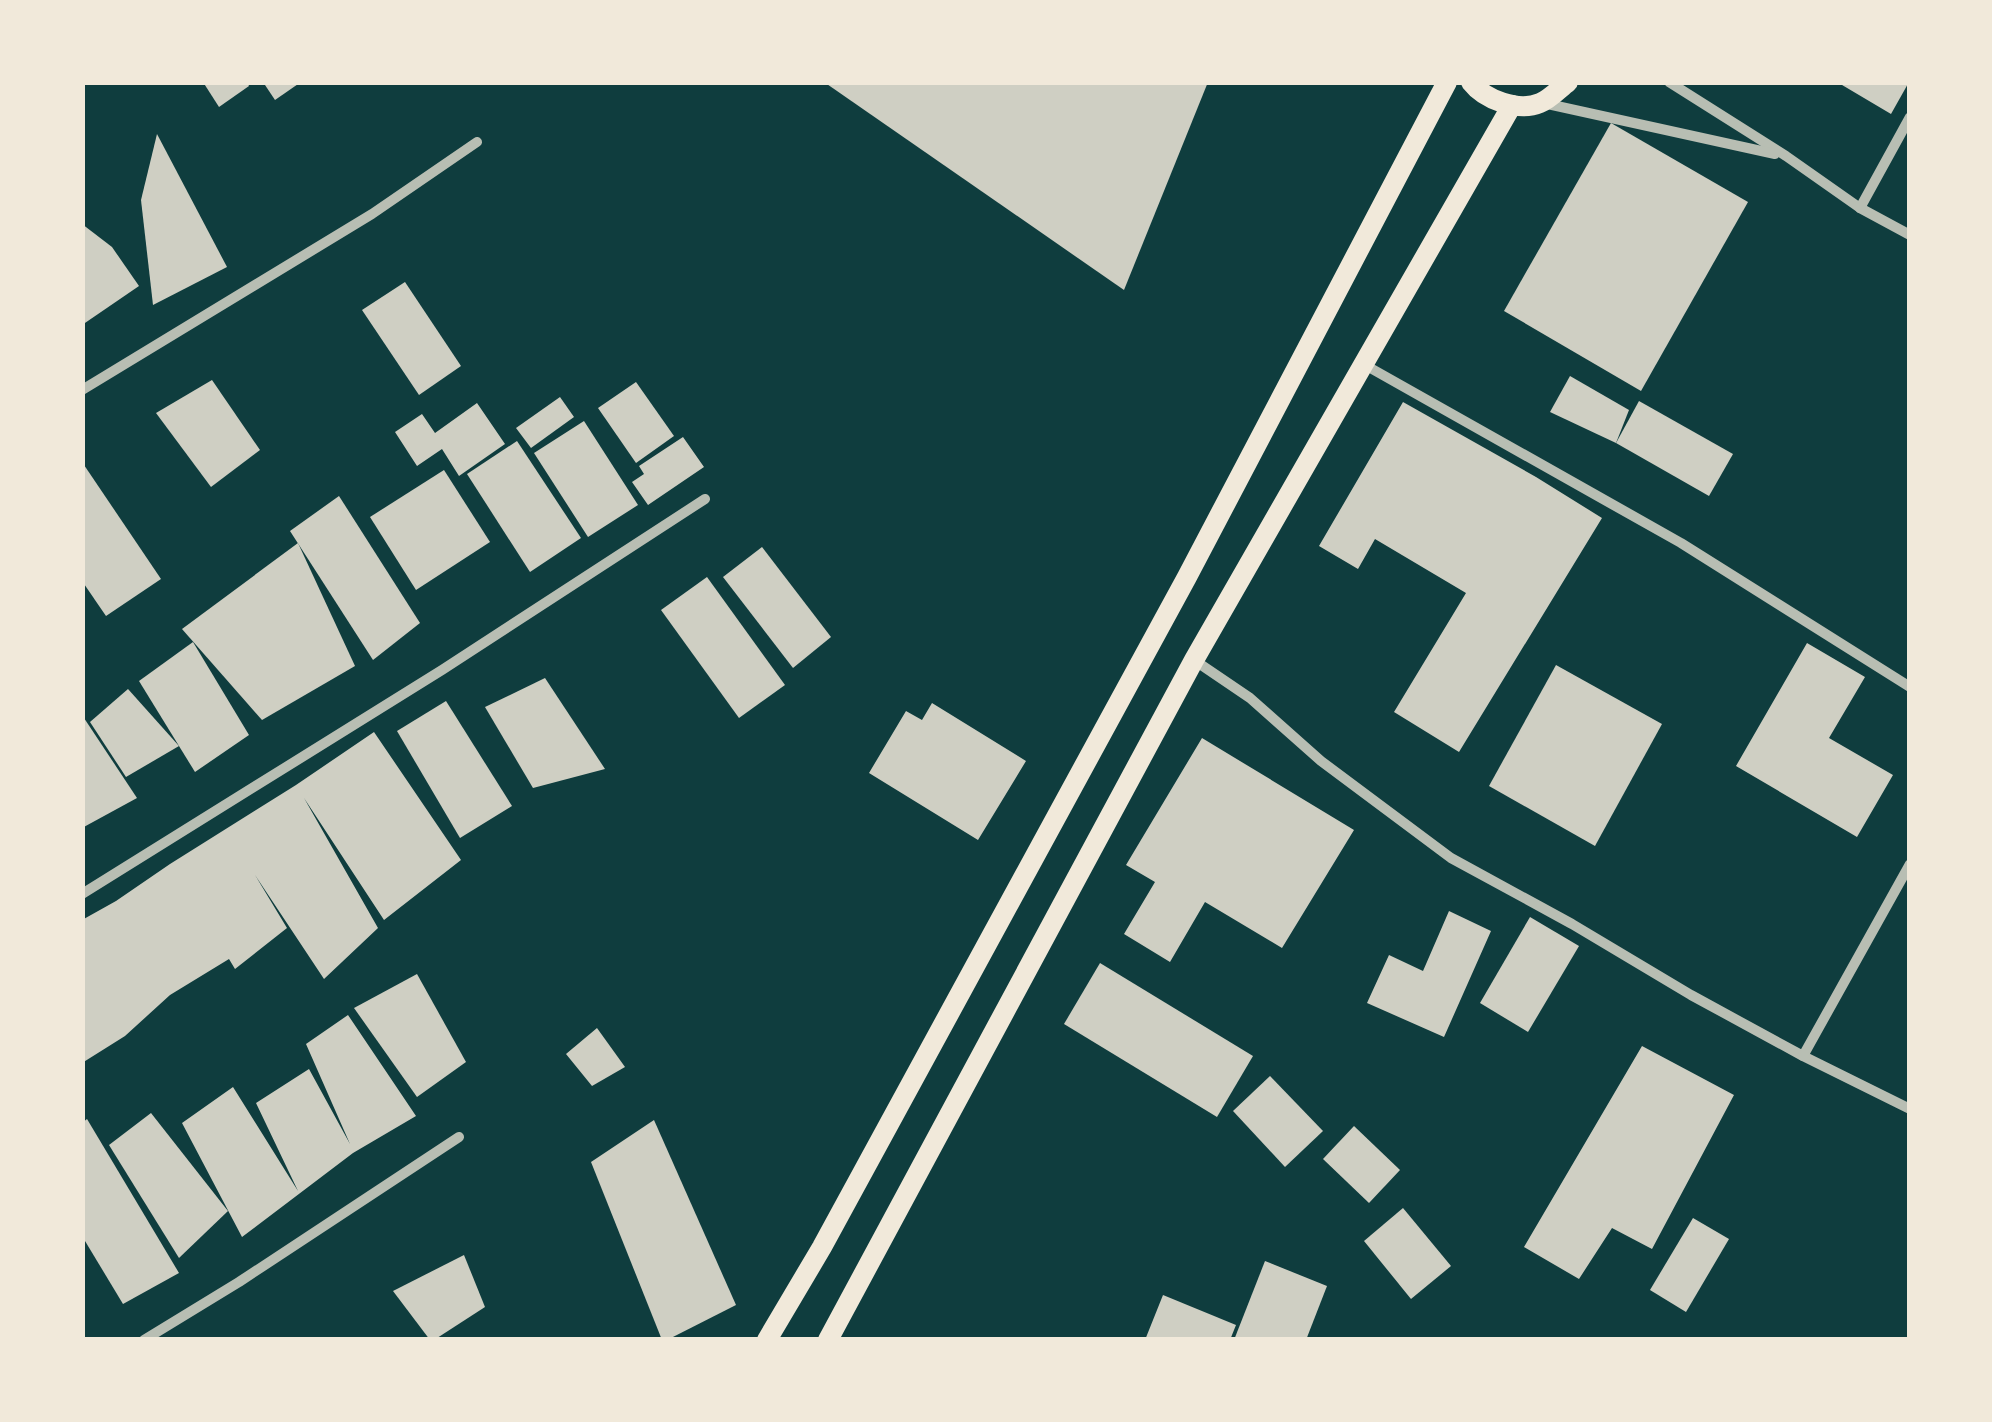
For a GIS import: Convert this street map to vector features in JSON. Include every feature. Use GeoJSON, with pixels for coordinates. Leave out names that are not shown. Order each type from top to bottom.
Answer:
{"type":"FeatureCollection","features":[{"type":"Feature","properties":{"kind":"main road"},"geometry":{"type":"LineString","coordinates":[[767,1340],[831,1230],[1187,577],[1447,82]]}},
{"type":"Feature","properties":{"kind":"main road"},"geometry":{"type":"LineString","coordinates":[[1471,82],[1479,92],[1512,105],[1540,102],[1568,82]]}},
{"type":"Feature","properties":{"kind":"main road"},"geometry":{"type":"LineString","coordinates":[[828,1340],[1194,660],[1512,105]]}},
{"type":"Feature","properties":{"kind":"street"},"geometry":{"type":"LineString","coordinates":[[1669,82],[1860,208],[1910,236]]}},
{"type":"Feature","properties":{"kind":"street"},"geometry":{"type":"LineString","coordinates":[[1540,102],[1786,156]]}},
{"type":"Feature","properties":{"kind":"street"},"geometry":{"type":"LineString","coordinates":[[1860,208],[1910,117]]}},
{"type":"Feature","properties":{"kind":"street"},"geometry":{"type":"LineString","coordinates":[[82,390],[372,214],[477,142]]}},
{"type":"Feature","properties":{"kind":"street"},"geometry":{"type":"LineString","coordinates":[[1365,365],[1681,544],[1910,687]]}},
{"type":"Feature","properties":{"kind":"street"},"geometry":{"type":"LineString","coordinates":[[82,894],[442,670],[705,499]]}},
{"type":"Feature","properties":{"kind":"street"},"geometry":{"type":"LineString","coordinates":[[1194,660],[1250,698],[1321,761],[1451,858],[1572,924],[1691,996],[1910,1108]]}},
{"type":"Feature","properties":{"kind":"street"},"geometry":{"type":"LineString","coordinates":[[1803,1056],[1910,864]]}},
{"type":"Feature","properties":{"kind":"street"},"geometry":{"type":"LineString","coordinates":[[144,1340],[459,1137]]}},
{"type":"Feature","properties":{"kind":"building"},"geometry":{"type":"Polygon","coordinates":[[[203,82],[247,82],[249,86],[219,107],[203,82]]]}},
{"type":"Feature","properties":{"kind":"building"},"geometry":{"type":"Polygon","coordinates":[[[263,82],[301,82],[275,100],[263,82]]]}},
{"type":"Feature","properties":{"kind":"building"},"geometry":{"type":"Polygon","coordinates":[[[824,82],[1208,82],[1124,290],[824,82]]]}},
{"type":"Feature","properties":{"kind":"building"},"geometry":{"type":"Polygon","coordinates":[[[1837,82],[1909,82],[1891,114],[1837,82]]]}},
{"type":"Feature","properties":{"kind":"building"},"geometry":{"type":"Polygon","coordinates":[[[1611,123],[1748,202],[1641,391],[1504,311],[1611,123]]]}},
{"type":"Feature","properties":{"kind":"building"},"geometry":{"type":"Polygon","coordinates":[[[157,134],[227,267],[153,305],[141,200],[157,134]]]}},
{"type":"Feature","properties":{"kind":"building"},"geometry":{"type":"Polygon","coordinates":[[[82,224],[112,247],[139,286],[82,325],[82,224]]]}},
{"type":"Feature","properties":{"kind":"building"},"geometry":{"type":"Polygon","coordinates":[[[405,282],[461,366],[419,395],[362,310],[405,282]]]}},
{"type":"Feature","properties":{"kind":"building"},"geometry":{"type":"Polygon","coordinates":[[[1570,376],[1629,410],[1616,443],[1550,412],[1570,376]]]}},
{"type":"Feature","properties":{"kind":"building"},"geometry":{"type":"Polygon","coordinates":[[[212,380],[260,450],[211,487],[156,413],[212,380]]]}},
{"type":"Feature","properties":{"kind":"building"},"geometry":{"type":"Polygon","coordinates":[[[636,382],[674,436],[636,463],[598,408],[636,382]]]}},
{"type":"Feature","properties":{"kind":"building"},"geometry":{"type":"Polygon","coordinates":[[[560,397],[574,417],[531,448],[516,428],[560,397]]]}},
{"type":"Feature","properties":{"kind":"building"},"geometry":{"type":"Polygon","coordinates":[[[1639,401],[1733,454],[1709,496],[1616,443],[1639,401]]]}},
{"type":"Feature","properties":{"kind":"building"},"geometry":{"type":"Polygon","coordinates":[[[1403,402],[1602,518],[1459,752],[1394,712],[1466,593],[1375,539],[1358,569],[1319,546],[1403,402]]]}},
{"type":"Feature","properties":{"kind":"building"},"geometry":{"type":"Polygon","coordinates":[[[477,403],[505,444],[459,476],[442,449],[417,466],[395,432],[422,414],[435,433],[477,403]]]}},
{"type":"Feature","properties":{"kind":"building"},"geometry":{"type":"Polygon","coordinates":[[[584,421],[638,505],[588,537],[534,453],[584,421]]]}},
{"type":"Feature","properties":{"kind":"building"},"geometry":{"type":"Polygon","coordinates":[[[683,437],[704,467],[648,505],[632,482],[644,474],[639,466],[683,437]]]}},
{"type":"Feature","properties":{"kind":"building"},"geometry":{"type":"Polygon","coordinates":[[[517,441],[581,538],[530,572],[467,474],[517,441]]]}},
{"type":"Feature","properties":{"kind":"building"},"geometry":{"type":"Polygon","coordinates":[[[82,462],[161,579],[106,616],[82,581],[82,462]]]}},
{"type":"Feature","properties":{"kind":"building"},"geometry":{"type":"Polygon","coordinates":[[[444,470],[490,542],[416,590],[370,517],[444,470]]]}},
{"type":"Feature","properties":{"kind":"building"},"geometry":{"type":"Polygon","coordinates":[[[339,496],[420,623],[373,660],[290,531],[339,496]]]}},
{"type":"Feature","properties":{"kind":"building"},"geometry":{"type":"Polygon","coordinates":[[[298,543],[355,666],[262,720],[182,629],[298,543]]]}},
{"type":"Feature","properties":{"kind":"building"},"geometry":{"type":"Polygon","coordinates":[[[762,547],[831,637],[793,668],[723,577],[762,547]]]}},
{"type":"Feature","properties":{"kind":"building"},"geometry":{"type":"Polygon","coordinates":[[[707,577],[785,685],[739,718],[661,610],[707,577]]]}},
{"type":"Feature","properties":{"kind":"building"},"geometry":{"type":"Polygon","coordinates":[[[193,642],[249,735],[195,772],[139,681],[193,642]]]}},
{"type":"Feature","properties":{"kind":"building"},"geometry":{"type":"Polygon","coordinates":[[[1807,643],[1865,677],[1829,738],[1893,775],[1857,837],[1736,766],[1807,643]]]}},
{"type":"Feature","properties":{"kind":"building"},"geometry":{"type":"Polygon","coordinates":[[[1556,665],[1662,724],[1595,846],[1489,786],[1556,665]]]}},
{"type":"Feature","properties":{"kind":"building"},"geometry":{"type":"Polygon","coordinates":[[[545,678],[605,769],[533,788],[485,707],[545,678]]]}},
{"type":"Feature","properties":{"kind":"building"},"geometry":{"type":"Polygon","coordinates":[[[128,689],[179,746],[126,777],[90,722],[128,689]]]}},
{"type":"Feature","properties":{"kind":"building"},"geometry":{"type":"Polygon","coordinates":[[[446,701],[512,806],[460,838],[397,731],[446,701]]]}},
{"type":"Feature","properties":{"kind":"building"},"geometry":{"type":"Polygon","coordinates":[[[932,703],[1026,761],[978,840],[869,773],[906,711],[922,720],[932,703]]]}},
{"type":"Feature","properties":{"kind":"building"},"geometry":{"type":"Polygon","coordinates":[[[82,715],[137,798],[82,828],[82,715]]]}},
{"type":"Feature","properties":{"kind":"building"},"geometry":{"type":"Polygon","coordinates":[[[374,732],[461,860],[384,920],[304,798],[378,928],[324,979],[255,875],[287,928],[235,969],[229,959],[170,995],[125,1036],[82,1063],[82,920],[374,732]]]}},
{"type":"Feature","properties":{"kind":"building"},"geometry":{"type":"Polygon","coordinates":[[[1202,738],[1354,830],[1282,948],[1205,902],[1170,962],[1124,934],[1155,882],[1126,865],[1202,738]]]}},
{"type":"Feature","properties":{"kind":"building"},"geometry":{"type":"Polygon","coordinates":[[[1449,911],[1491,931],[1444,1037],[1367,1003],[1389,955],[1423,971],[1449,911]]]}},
{"type":"Feature","properties":{"kind":"building"},"geometry":{"type":"Polygon","coordinates":[[[1530,917],[1579,946],[1528,1032],[1480,1003],[1530,917]]]}},
{"type":"Feature","properties":{"kind":"building"},"geometry":{"type":"Polygon","coordinates":[[[1100,963],[1253,1056],[1217,1117],[1064,1024],[1100,963]]]}},
{"type":"Feature","properties":{"kind":"building"},"geometry":{"type":"Polygon","coordinates":[[[417,974],[466,1062],[417,1097],[354,1008],[417,974]]]}},
{"type":"Feature","properties":{"kind":"building"},"geometry":{"type":"Polygon","coordinates":[[[348,1015],[416,1116],[353,1153],[242,1237],[182,1123],[233,1087],[298,1191],[256,1103],[309,1069],[350,1144],[306,1044],[348,1015]]]}},
{"type":"Feature","properties":{"kind":"building"},"geometry":{"type":"Polygon","coordinates":[[[597,1028],[625,1067],[592,1086],[566,1054],[597,1028]]]}},
{"type":"Feature","properties":{"kind":"building"},"geometry":{"type":"Polygon","coordinates":[[[1642,1046],[1734,1095],[1652,1249],[1612,1228],[1579,1279],[1524,1247],[1642,1046]]]}},
{"type":"Feature","properties":{"kind":"building"},"geometry":{"type":"Polygon","coordinates":[[[1270,1076],[1323,1131],[1285,1167],[1233,1111],[1270,1076]]]}},
{"type":"Feature","properties":{"kind":"building"},"geometry":{"type":"Polygon","coordinates":[[[151,1113],[228,1211],[179,1258],[109,1145],[151,1113]]]}},
{"type":"Feature","properties":{"kind":"building"},"geometry":{"type":"Polygon","coordinates":[[[87,1119],[179,1273],[123,1304],[82,1236],[82,1123],[87,1119]]]}},
{"type":"Feature","properties":{"kind":"building"},"geometry":{"type":"Polygon","coordinates":[[[654,1120],[736,1305],[667,1340],[662,1340],[591,1162],[654,1120]]]}},
{"type":"Feature","properties":{"kind":"building"},"geometry":{"type":"Polygon","coordinates":[[[1354,1126],[1400,1170],[1369,1203],[1323,1159],[1354,1126]]]}},
{"type":"Feature","properties":{"kind":"building"},"geometry":{"type":"Polygon","coordinates":[[[1403,1208],[1451,1266],[1411,1299],[1364,1241],[1403,1208]]]}},
{"type":"Feature","properties":{"kind":"building"},"geometry":{"type":"Polygon","coordinates":[[[1693,1218],[1729,1239],[1686,1312],[1650,1290],[1693,1218]]]}},
{"type":"Feature","properties":{"kind":"building"},"geometry":{"type":"Polygon","coordinates":[[[464,1255],[485,1307],[430,1340],[393,1291],[464,1255]]]}},
{"type":"Feature","properties":{"kind":"building"},"geometry":{"type":"Polygon","coordinates":[[[1265,1261],[1327,1286],[1306,1340],[1234,1340],[1265,1261]]]}},
{"type":"Feature","properties":{"kind":"building"},"geometry":{"type":"Polygon","coordinates":[[[1163,1295],[1236,1325],[1230,1340],[1145,1340],[1163,1295]]]}}]}
